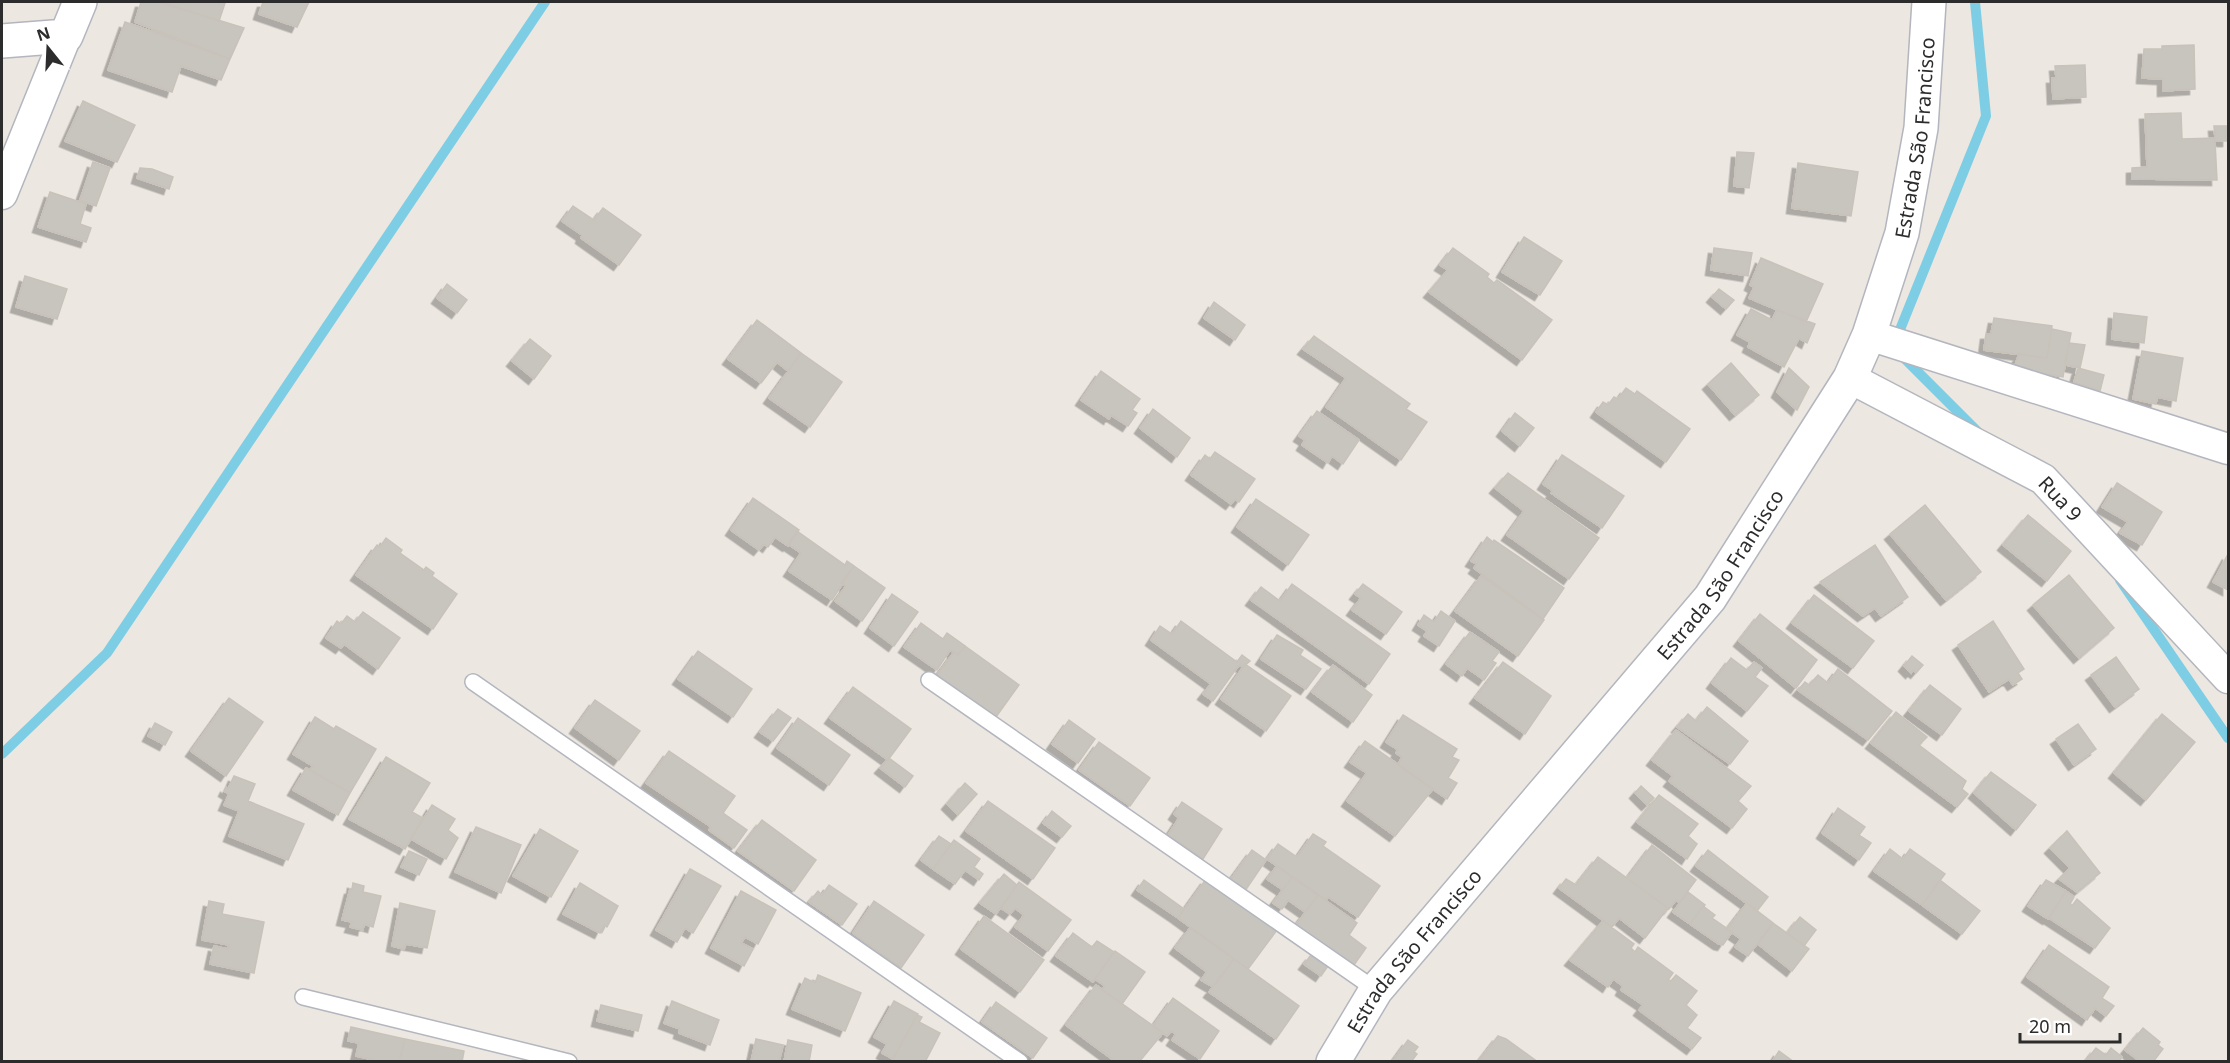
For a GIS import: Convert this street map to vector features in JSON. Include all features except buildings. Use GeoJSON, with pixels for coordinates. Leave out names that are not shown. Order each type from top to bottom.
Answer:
{"type":"FeatureCollection","features":[{"type":"Feature","properties":{"kind":"main road"},"geometry":{"type":"LineString","coordinates":[[2,41],[66,36],[80,2]]}},
{"type":"Feature","properties":{"kind":"main road","name":"Estrada São Francisco"},"geometry":{"type":"LineString","coordinates":[[1333,1062],[1376,990],[1710,598],[1850,378],[1886,341],[1921,128],[1929,2]]}},
{"type":"Feature","properties":{"kind":"street"},"geometry":{"type":"LineString","coordinates":[[2,194],[66,36]]}},
{"type":"Feature","properties":{"kind":"street"},"geometry":{"type":"LineString","coordinates":[[1886,341],[2229,449]]}},
{"type":"Feature","properties":{"kind":"street","name":"Rua 9"},"geometry":{"type":"LineString","coordinates":[[1850,378],[2043,479],[2229,678]]}},
{"type":"Feature","properties":{"kind":"lane"},"geometry":{"type":"LineString","coordinates":[[928,680],[1376,990]]}},
{"type":"Feature","properties":{"kind":"lane"},"geometry":{"type":"LineString","coordinates":[[473,682],[1020,1062]]}},
{"type":"Feature","properties":{"kind":"lane"},"geometry":{"type":"LineString","coordinates":[[303,997],[569,1062]]}},
{"type":"Feature","properties":{"kind":"waterway"},"geometry":{"type":"LineString","coordinates":[[2,754],[107,653],[545,2]]}},
{"type":"Feature","properties":{"kind":"waterway"},"geometry":{"type":"LineString","coordinates":[[1895,342],[1986,116],[1975,2]]}},
{"type":"Feature","properties":{"kind":"waterway"},"geometry":{"type":"LineString","coordinates":[[1901,355],[1979,433]]}},
{"type":"Feature","properties":{"kind":"waterway"},"geometry":{"type":"LineString","coordinates":[[2120,580],[2228,738]]}}]}
